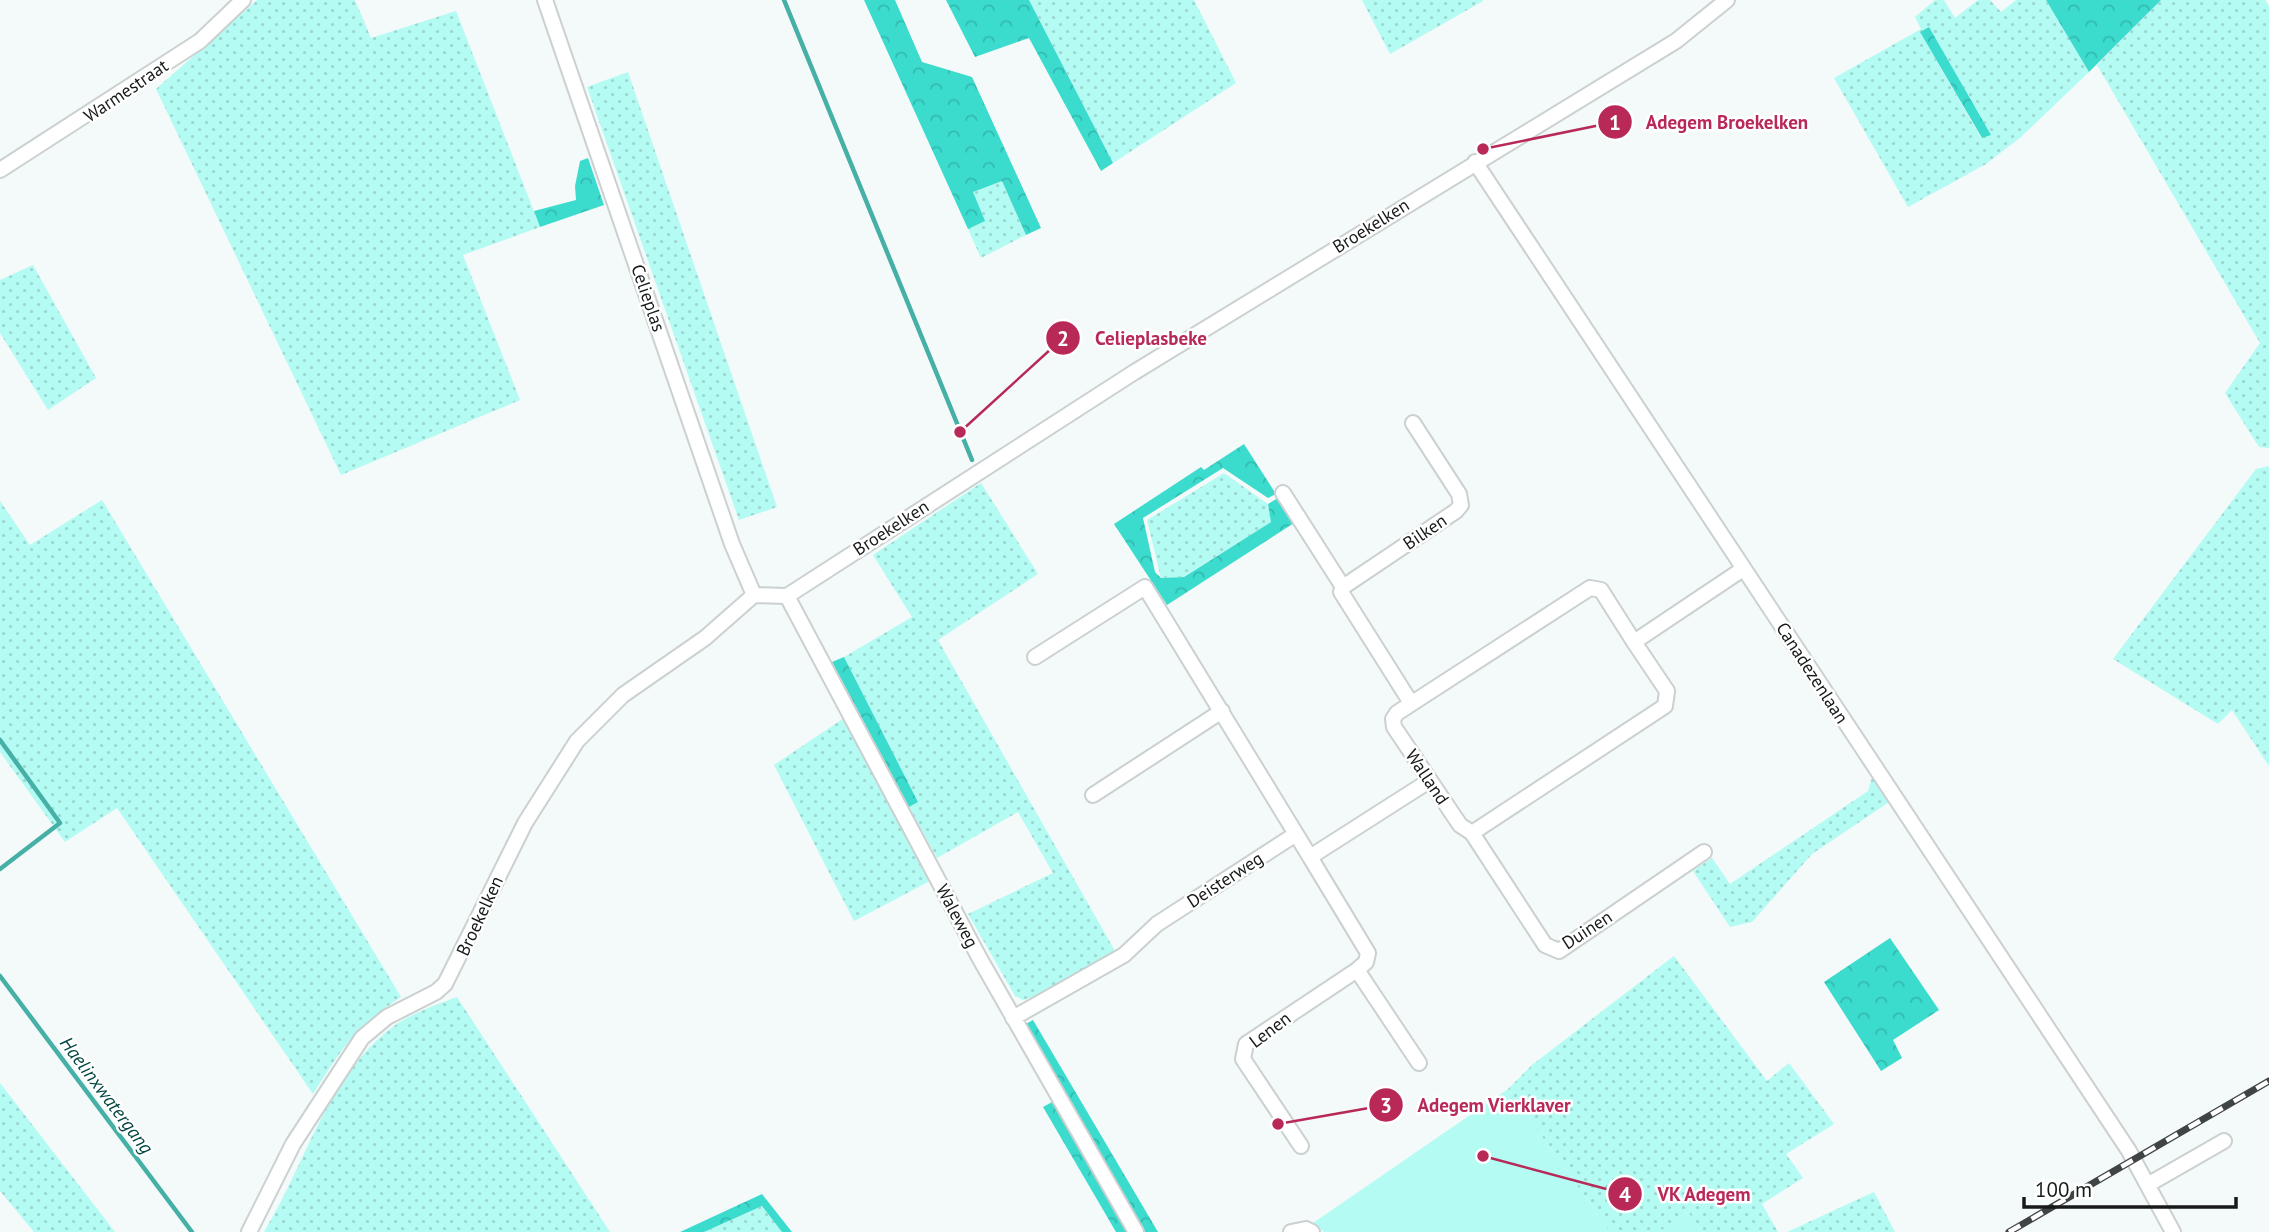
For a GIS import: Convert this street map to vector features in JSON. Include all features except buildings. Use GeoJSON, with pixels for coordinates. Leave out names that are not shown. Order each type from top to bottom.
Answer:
{"type":"FeatureCollection","features":[{"type":"Feature","properties":{"kind":"street","name":"Warmestraat"},"geometry":{"type":"LineString","coordinates":[[0,170],[200,41],[243,0]]}},
{"type":"Feature","properties":{"kind":"street","name":"Celieplas"},"geometry":{"type":"LineString","coordinates":[[545,0],[732,544],[754,595]]}},
{"type":"Feature","properties":{"kind":"street","name":"Broekelken"},"geometry":{"type":"LineString","coordinates":[[787,596],[1133,373],[1676,40],[1727,0]]}},
{"type":"Feature","properties":{"kind":"street","name":"Canadezenlaan"},"geometry":{"type":"LineString","coordinates":[[1475,162],[2149,1184],[2173,1232]]}},
{"type":"Feature","properties":{"kind":"street","name":"Bilken"},"geometry":{"type":"LineString","coordinates":[[1343,587],[1457,512],[1461,505],[1459,494],[1413,424]]}},
{"type":"Feature","properties":{"kind":"street"},"geometry":{"type":"LineString","coordinates":[[1283,493],[1343,587],[1343,598],[1412,703]]}},
{"type":"Feature","properties":{"kind":"street"},"geometry":{"type":"LineString","coordinates":[[1634,642],[1744,569]]}},
{"type":"Feature","properties":{"kind":"street"},"geometry":{"type":"LineString","coordinates":[[1035,657],[1145,587],[1368,953],[1366,962],[1357,970],[1419,1063]]}},
{"type":"Feature","properties":{"kind":"street","name":"Walland"},"geometry":{"type":"LineString","coordinates":[[1590,588],[1601,590],[1634,642],[1667,691],[1665,706],[1472,833],[1460,825],[1394,727],[1393,719],[1397,713],[1590,588]]}},
{"type":"Feature","properties":{"kind":"street"},"geometry":{"type":"LineString","coordinates":[[754,595],[787,596]]}},
{"type":"Feature","properties":{"kind":"street","name":"Broekelken"},"geometry":{"type":"LineString","coordinates":[[249,1232],[293,1144],[357,1045],[387,1017],[436,992],[453,974],[525,823],[577,741],[623,695],[705,638],[754,595]]}},
{"type":"Feature","properties":{"kind":"street","name":"Waleweg"},"geometry":{"type":"LineString","coordinates":[[787,596],[1013,1018],[1136,1232]]}},
{"type":"Feature","properties":{"kind":"street"},"geometry":{"type":"LineString","coordinates":[[1093,795],[1222,711]]}},
{"type":"Feature","properties":{"kind":"street"},"geometry":{"type":"LineString","coordinates":[[1310,857],[1429,781]]}},
{"type":"Feature","properties":{"kind":"street","name":"Duinen"},"geometry":{"type":"LineString","coordinates":[[1472,833],[1545,945],[1559,951],[1704,852]]}},
{"type":"Feature","properties":{"kind":"street","name":"Deisterweg"},"geometry":{"type":"LineString","coordinates":[[1013,1018],[1124,955],[1157,923],[1296,834]]}},
{"type":"Feature","properties":{"kind":"street","name":"Lenen"},"geometry":{"type":"LineString","coordinates":[[1301,1146],[1243,1059],[1246,1044],[1357,970]]}},
{"type":"Feature","properties":{"kind":"street"},"geometry":{"type":"LineString","coordinates":[[2149,1184],[2224,1141]]}},
{"type":"Feature","properties":{"kind":"street"},"geometry":{"type":"LineString","coordinates":[[1291,1232],[1307,1228],[1312,1232]]}},
{"type":"Feature","properties":{"kind":"shaded area"},"geometry":{"type":"Polygon","coordinates":[[[257,0],[355,0],[371,38],[456,11],[540,227],[463,255],[520,400],[341,475],[156,89],[257,0]]]}},
{"type":"Feature","properties":{"kind":"shaded area"},"geometry":{"type":"Polygon","coordinates":[[[1029,0],[1194,0],[1236,83],[1113,163],[1029,0]]]}},
{"type":"Feature","properties":{"kind":"shaded area"},"geometry":{"type":"Polygon","coordinates":[[[1362,0],[1482,0],[1483,1],[1390,54],[1362,0]]]}},
{"type":"Feature","properties":{"kind":"shaded area"},"geometry":{"type":"Polygon","coordinates":[[[1935,0],[1944,0],[1955,18],[1978,0],[1990,0],[2001,12],[2016,0],[2046,0],[2089,72],[2021,137],[1986,164],[1908,207],[1834,78],[1921,29],[1915,17],[1935,0]],[[1929,27],[1920,32],[1981,138],[1990,135],[1929,27]]]}},
{"type":"Feature","properties":{"kind":"shaded area"},"geometry":{"type":"Polygon","coordinates":[[[2161,0],[2265,0],[2269,6],[2269,448],[2259,447],[2225,393],[2260,343],[2097,65],[2161,0]]]}},
{"type":"Feature","properties":{"kind":"shaded area"},"geometry":{"type":"Polygon","coordinates":[[[628,72],[777,507],[739,520],[587,87],[628,72]]]}},
{"type":"Feature","properties":{"kind":"shaded area"},"geometry":{"type":"Polygon","coordinates":[[[1002,181],[1026,235],[981,258],[968,229],[984,221],[973,192],[1002,181]]]}},
{"type":"Feature","properties":{"kind":"shaded area"},"geometry":{"type":"Polygon","coordinates":[[[33,265],[96,378],[48,410],[0,333],[0,280],[33,265]]]}},
{"type":"Feature","properties":{"kind":"shaded area"},"geometry":{"type":"Polygon","coordinates":[[[2269,466],[2269,766],[2232,710],[2218,724],[2113,659],[2256,469],[2269,466]]]}},
{"type":"Feature","properties":{"kind":"shaded area"},"geometry":{"type":"Polygon","coordinates":[[[1224,473],[1268,504],[1271,522],[1183,577],[1161,578],[1147,520],[1224,473]]]}},
{"type":"Feature","properties":{"kind":"shaded area"},"geometry":{"type":"Polygon","coordinates":[[[981,483],[1038,574],[938,640],[1115,951],[1023,1000],[1015,996],[968,914],[1053,873],[1018,812],[937,858],[909,807],[918,802],[844,657],[912,617],[873,555],[981,483]]]}},
{"type":"Feature","properties":{"kind":"shaded area"},"geometry":{"type":"Polygon","coordinates":[[[102,500],[401,997],[360,1029],[313,1094],[117,808],[65,842],[0,752],[0,501],[30,545],[102,500]]]}},
{"type":"Feature","properties":{"kind":"shaded area"},"geometry":{"type":"Polygon","coordinates":[[[844,718],[930,881],[854,921],[774,765],[844,718]]]}},
{"type":"Feature","properties":{"kind":"shaded area"},"geometry":{"type":"Polygon","coordinates":[[[1872,777],[1889,802],[1812,854],[1752,922],[1730,927],[1693,871],[1712,858],[1730,884],[1868,791],[1872,777]]]}},
{"type":"Feature","properties":{"kind":"shaded area"},"geometry":{"type":"Polygon","coordinates":[[[1674,956],[1767,1081],[1789,1063],[1834,1124],[1786,1154],[1803,1178],[1762,1204],[1778,1232],[1702,1232],[1688,1212],[1659,1232],[1610,1232],[1508,1089],[1532,1065],[1674,956]]]}},
{"type":"Feature","properties":{"kind":"shaded area"},"geometry":{"type":"Polygon","coordinates":[[[457,997],[610,1232],[264,1232],[334,1095],[351,1069],[371,1046],[401,1021],[457,997]]]}},
{"type":"Feature","properties":{"kind":"shaded area"},"geometry":{"type":"Polygon","coordinates":[[[0,1083],[115,1232],[34,1232],[0,1191],[0,1083]]]}},
{"type":"Feature","properties":{"kind":"shaded area"},"geometry":{"type":"Polygon","coordinates":[[[1508,1089],[1610,1232],[1324,1232],[1313,1223],[1508,1089]]]}},
{"type":"Feature","properties":{"kind":"shaded area"},"geometry":{"type":"Polygon","coordinates":[[[1874,1192],[1895,1232],[1787,1232],[1874,1192]]]}},
{"type":"Feature","properties":{"kind":"shaded area"},"geometry":{"type":"Polygon","coordinates":[[[762,1206],[782,1232],[704,1232],[762,1206]]]}},
{"type":"Feature","properties":{"kind":"shaded area"},"geometry":{"type":"Polygon","coordinates":[[[1688,1212],[1702,1232],[1659,1232],[1688,1212]]]}},
{"type":"Feature","properties":{"kind":"green space"},"geometry":{"type":"Polygon","coordinates":[[[864,0],[895,0],[922,62],[972,77],[1041,228],[1026,235],[1002,181],[973,192],[985,221],[968,229],[864,0]]]}},
{"type":"Feature","properties":{"kind":"green space"},"geometry":{"type":"Polygon","coordinates":[[[946,0],[1029,0],[1113,163],[1101,171],[1029,38],[975,57],[946,0]]]}},
{"type":"Feature","properties":{"kind":"green space"},"geometry":{"type":"Polygon","coordinates":[[[2046,0],[2161,0],[2089,72],[2046,0]]]}},
{"type":"Feature","properties":{"kind":"green space"},"geometry":{"type":"Polygon","coordinates":[[[1929,27],[1991,135],[1982,138],[1920,32],[1929,27]]]}},
{"type":"Feature","properties":{"kind":"green space"},"geometry":{"type":"Polygon","coordinates":[[[588,158],[604,205],[540,227],[534,211],[576,200],[575,186],[580,161],[588,158]]]}},
{"type":"Feature","properties":{"kind":"green space"},"geometry":{"type":"Polygon","coordinates":[[[1244,444],[1276,494],[1268,498],[1223,468],[1143,518],[1155,572],[1161,578],[1184,577],[1271,522],[1268,504],[1278,498],[1294,523],[1167,605],[1114,524],[1201,467],[1204,470],[1244,444]]]}},
{"type":"Feature","properties":{"kind":"green space"},"geometry":{"type":"Polygon","coordinates":[[[844,657],[918,802],[909,807],[832,662],[844,657]]]}},
{"type":"Feature","properties":{"kind":"green space"},"geometry":{"type":"Polygon","coordinates":[[[1890,938],[1939,1010],[1893,1040],[1902,1058],[1881,1071],[1824,982],[1890,938]]]}},
{"type":"Feature","properties":{"kind":"green space"},"geometry":{"type":"Polygon","coordinates":[[[1033,1020],[1158,1232],[1116,1232],[1043,1107],[1063,1096],[1024,1025],[1033,1020]]]}},
{"type":"Feature","properties":{"kind":"green space"},"geometry":{"type":"Polygon","coordinates":[[[762,1194],[792,1232],[782,1232],[762,1206],[704,1232],[680,1232],[762,1194]]]}},
{"type":"Feature","properties":{"kind":"waterway"},"geometry":{"type":"LineString","coordinates":[[784,0],[972,460]]}},
{"type":"Feature","properties":{"kind":"waterway","name":"Haelinxwatergang"},"geometry":{"type":"LineString","coordinates":[[0,740],[60,823],[0,869]]}},
{"type":"Feature","properties":{"kind":"waterway","name":"Haelinxwatergang"},"geometry":{"type":"LineString","coordinates":[[0,976],[192,1232]]}},
{"type":"Feature","properties":{"kind":"railway"},"geometry":{"type":"LineString","coordinates":[[2009,1232],[2269,1081]]}},
{"type":"Feature","properties":{"kind":"place","name":"Adegem Broekelken"},"geometry":{"type":"Point","coordinates":[1483,149]}},
{"type":"Feature","properties":{"kind":"place","name":"Celieplasbeke"},"geometry":{"type":"Point","coordinates":[960,432]}},
{"type":"Feature","properties":{"kind":"place","name":"Adegem Vierklaver"},"geometry":{"type":"Point","coordinates":[1278,1124]}},
{"type":"Feature","properties":{"kind":"place","name":"VK Adegem"},"geometry":{"type":"Point","coordinates":[1483,1156]}}]}
